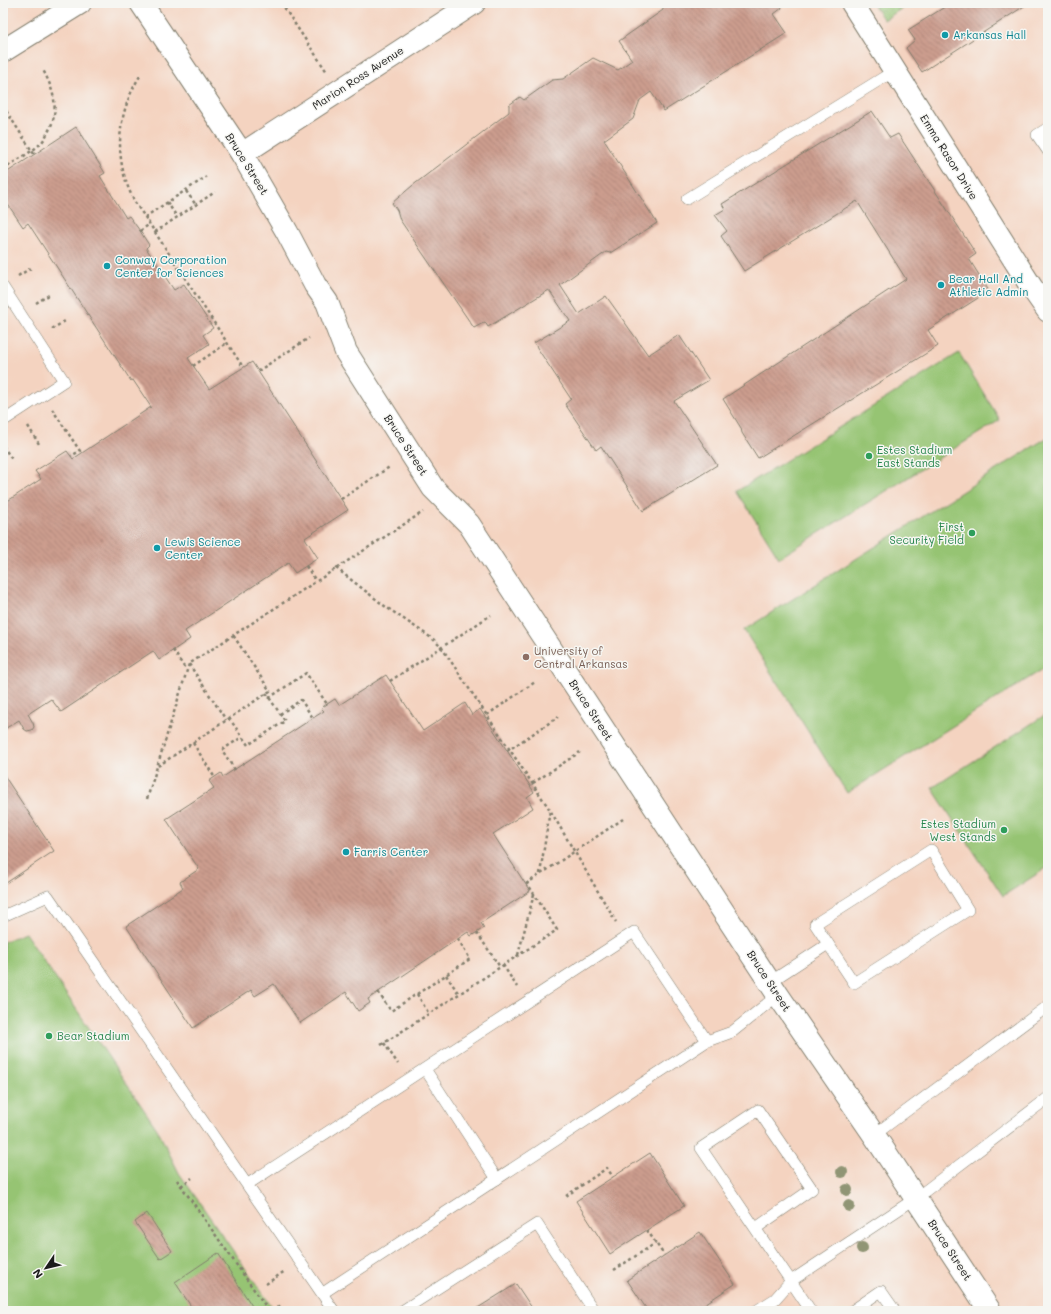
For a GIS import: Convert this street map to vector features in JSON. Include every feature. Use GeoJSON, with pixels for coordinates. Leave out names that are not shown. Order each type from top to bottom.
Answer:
{"type":"FeatureCollection","features":[{"type":"Feature","properties":{"kind":"street"},"geometry":{"type":"LineString","coordinates":[[3,51],[80,3]]}},
{"type":"Feature","properties":{"kind":"street","name":"Bruce Street"},"geometry":{"type":"LineString","coordinates":[[141,3],[242,154],[288,232],[315,285],[326,302],[346,352],[433,488],[469,524],[774,988],[874,1135],[990,1311]]}},
{"type":"Feature","properties":{"kind":"street","name":"Marion Ross Avenue"},"geometry":{"type":"LineString","coordinates":[[242,154],[474,3]]}},
{"type":"Feature","properties":{"kind":"street","name":"Emma Rasor Drive"},"geometry":{"type":"LineString","coordinates":[[852,3],[1048,311]]}},
{"type":"Feature","properties":{"kind":"lane"},"geometry":{"type":"LineString","coordinates":[[687,199],[894,71]]}},
{"type":"Feature","properties":{"kind":"lane"},"geometry":{"type":"LineString","coordinates":[[1048,128],[1037,134],[1048,151]]}},
{"type":"Feature","properties":{"kind":"lane"},"geometry":{"type":"LineString","coordinates":[[3,286],[64,381],[3,421]]}},
{"type":"Feature","properties":{"kind":"lane"},"geometry":{"type":"LineString","coordinates":[[930,850],[968,910],[854,983],[828,944],[815,924],[930,850]]}},
{"type":"Feature","properties":{"kind":"lane"},"geometry":{"type":"LineString","coordinates":[[3,916],[48,896],[248,1184],[334,1311]]}},
{"type":"Feature","properties":{"kind":"lane"},"geometry":{"type":"LineString","coordinates":[[248,1184],[634,932],[707,1041]]}},
{"type":"Feature","properties":{"kind":"lane"},"geometry":{"type":"LineString","coordinates":[[323,1293],[707,1041],[732,1032],[774,988],[828,944]]}},
{"type":"Feature","properties":{"kind":"lane"},"geometry":{"type":"LineString","coordinates":[[874,1135],[1048,1006]]}},
{"type":"Feature","properties":{"kind":"lane"},"geometry":{"type":"LineString","coordinates":[[425,1069],[497,1179]]}},
{"type":"Feature","properties":{"kind":"lane"},"geometry":{"type":"LineString","coordinates":[[756,1311],[775,1299],[791,1281],[916,1198],[1048,1098]]}},
{"type":"Feature","properties":{"kind":"lane"},"geometry":{"type":"LineString","coordinates":[[756,1228],[812,1190],[758,1110],[701,1148],[812,1311]]}},
{"type":"Feature","properties":{"kind":"lane"},"geometry":{"type":"LineString","coordinates":[[402,1311],[537,1224],[594,1311]]}},
{"type":"Feature","properties":{"kind":"lane"},"geometry":{"type":"LineString","coordinates":[[852,1311],[881,1291],[895,1311]]}},
{"type":"Feature","properties":{"kind":"path"},"geometry":{"type":"LineString","coordinates":[[281,3],[328,74]]}},
{"type":"Feature","properties":{"kind":"path"},"geometry":{"type":"LineString","coordinates":[[3,169],[40,144],[50,128],[55,108],[54,97],[51,85],[43,70]]}},
{"type":"Feature","properties":{"kind":"path"},"geometry":{"type":"LineString","coordinates":[[140,76],[125,105],[121,129],[121,158],[126,181],[131,194],[145,217],[243,367]]}},
{"type":"Feature","properties":{"kind":"path"},"geometry":{"type":"LineString","coordinates":[[3,106],[34,154]]}},
{"type":"Feature","properties":{"kind":"path"},"geometry":{"type":"LineString","coordinates":[[145,217],[206,177]]}},
{"type":"Feature","properties":{"kind":"path"},"geometry":{"type":"LineString","coordinates":[[186,191],[196,205]]}},
{"type":"Feature","properties":{"kind":"path"},"geometry":{"type":"LineString","coordinates":[[155,232],[215,192]]}},
{"type":"Feature","properties":{"kind":"path"},"geometry":{"type":"LineString","coordinates":[[168,202],[177,217]]}},
{"type":"Feature","properties":{"kind":"path"},"geometry":{"type":"LineString","coordinates":[[140,231],[150,224]]}},
{"type":"Feature","properties":{"kind":"path"},"geometry":{"type":"LineString","coordinates":[[13,279],[31,268]]}},
{"type":"Feature","properties":{"kind":"path"},"geometry":{"type":"LineString","coordinates":[[31,306],[49,294]]}},
{"type":"Feature","properties":{"kind":"path"},"geometry":{"type":"LineString","coordinates":[[48,332],[65,321]]}},
{"type":"Feature","properties":{"kind":"path"},"geometry":{"type":"LineString","coordinates":[[258,371],[309,338]]}},
{"type":"Feature","properties":{"kind":"path"},"geometry":{"type":"LineString","coordinates":[[193,366],[227,343]]}},
{"type":"Feature","properties":{"kind":"path"},"geometry":{"type":"LineString","coordinates":[[52,408],[80,451],[71,456]]}},
{"type":"Feature","properties":{"kind":"path"},"geometry":{"type":"LineString","coordinates":[[27,425],[39,444]]}},
{"type":"Feature","properties":{"kind":"path"},"geometry":{"type":"LineString","coordinates":[[3,446],[13,461]]}},
{"type":"Feature","properties":{"kind":"path"},"geometry":{"type":"LineString","coordinates":[[341,499],[393,465]]}},
{"type":"Feature","properties":{"kind":"path"},"geometry":{"type":"LineString","coordinates":[[147,799],[189,664],[422,512]]}},
{"type":"Feature","properties":{"kind":"path"},"geometry":{"type":"LineString","coordinates":[[306,566],[316,581]]}},
{"type":"Feature","properties":{"kind":"path"},"geometry":{"type":"LineString","coordinates":[[336,568],[386,607],[433,639],[442,648],[509,750],[533,783],[575,851],[607,907]]}},
{"type":"Feature","properties":{"kind":"path"},"geometry":{"type":"LineString","coordinates":[[390,681],[491,616]]}},
{"type":"Feature","properties":{"kind":"path"},"geometry":{"type":"LineString","coordinates":[[157,766],[270,691],[233,635]]}},
{"type":"Feature","properties":{"kind":"path"},"geometry":{"type":"LineString","coordinates":[[173,650],[187,671]]}},
{"type":"Feature","properties":{"kind":"path"},"geometry":{"type":"LineString","coordinates":[[189,664],[248,745],[285,721],[266,693]]}},
{"type":"Feature","properties":{"kind":"path"},"geometry":{"type":"LineString","coordinates":[[270,698],[306,673],[327,704]]}},
{"type":"Feature","properties":{"kind":"path"},"geometry":{"type":"LineString","coordinates":[[487,715],[535,682]]}},
{"type":"Feature","properties":{"kind":"path"},"geometry":{"type":"LineString","coordinates":[[280,714],[301,700],[313,718]]}},
{"type":"Feature","properties":{"kind":"path"},"geometry":{"type":"LineString","coordinates":[[509,750],[558,717]]}},
{"type":"Feature","properties":{"kind":"path"},"geometry":{"type":"LineString","coordinates":[[234,770],[222,750],[242,737]]}},
{"type":"Feature","properties":{"kind":"path"},"geometry":{"type":"LineString","coordinates":[[192,742],[215,778]]}},
{"type":"Feature","properties":{"kind":"path"},"geometry":{"type":"LineString","coordinates":[[533,783],[580,752]]}},
{"type":"Feature","properties":{"kind":"path"},"geometry":{"type":"LineString","coordinates":[[540,874],[550,810]]}},
{"type":"Feature","properties":{"kind":"path"},"geometry":{"type":"LineString","coordinates":[[401,1068],[383,1044],[557,930],[526,884],[624,819]]}},
{"type":"Feature","properties":{"kind":"path"},"geometry":{"type":"LineString","coordinates":[[518,956],[534,894]]}},
{"type":"Feature","properties":{"kind":"path"},"geometry":{"type":"LineString","coordinates":[[477,933],[519,991]]}},
{"type":"Feature","properties":{"kind":"path"},"geometry":{"type":"LineString","coordinates":[[378,992],[391,1011],[470,959],[458,940]]}},
{"type":"Feature","properties":{"kind":"path"},"geometry":{"type":"LineString","coordinates":[[446,975],[459,994]]}},
{"type":"Feature","properties":{"kind":"path"},"geometry":{"type":"LineString","coordinates":[[417,994],[429,1014]]}},
{"type":"Feature","properties":{"kind":"path"},"geometry":{"type":"LineString","coordinates":[[566,1196],[608,1168],[613,1177]]}},
{"type":"Feature","properties":{"kind":"path"},"geometry":{"type":"LineString","coordinates":[[182,1186],[192,1178]]}},
{"type":"Feature","properties":{"kind":"path"},"geometry":{"type":"LineString","coordinates":[[177,1180],[269,1311]]}},
{"type":"Feature","properties":{"kind":"path"},"geometry":{"type":"LineString","coordinates":[[647,1230],[664,1255]]}},
{"type":"Feature","properties":{"kind":"path"},"geometry":{"type":"LineString","coordinates":[[614,1270],[656,1243]]}},
{"type":"Feature","properties":{"kind":"path"},"geometry":{"type":"LineString","coordinates":[[266,1284],[286,1270]]}},
{"type":"Feature","properties":{"kind":"path"},"geometry":{"type":"LineString","coordinates":[[273,1311],[281,1305]]}},
{"type":"Feature","properties":{"kind":"shaded area","name":"University of Central Arkansas"},"geometry":{"type":"Polygon","coordinates":[[[3,3],[1048,3],[1048,1311],[3,1311],[3,3]]]}},
{"type":"Feature","properties":{"kind":"green space"},"geometry":{"type":"Polygon","coordinates":[[[872,3],[910,3],[884,20],[872,3]]]}},
{"type":"Feature","properties":{"kind":"green space","name":"Estes Stadium East Stands"},"geometry":{"type":"Polygon","coordinates":[[[959,353],[1000,420],[779,558],[737,491],[959,353]]]}},
{"type":"Feature","properties":{"kind":"green space","name":"First Security Field"},"geometry":{"type":"Polygon","coordinates":[[[1048,437],[1048,666],[847,793],[744,630],[1048,437]]]}},
{"type":"Feature","properties":{"kind":"green space","name":"Estes Stadium West Stands"},"geometry":{"type":"Polygon","coordinates":[[[1048,713],[1048,867],[1003,896],[932,788],[1048,713]]]}},
{"type":"Feature","properties":{"kind":"green space","name":"Bear Stadium"},"geometry":{"type":"Polygon","coordinates":[[[25,933],[157,1129],[179,1173],[275,1311],[3,1311],[3,942],[25,933]]]}},
{"type":"Feature","properties":{"kind":"building"},"geometry":{"type":"Polygon","coordinates":[[[663,3],[779,3],[782,8],[774,14],[787,33],[664,111],[651,92],[640,100],[633,119],[604,140],[657,223],[610,253],[606,252],[560,285],[579,314],[606,296],[648,355],[679,335],[709,380],[674,401],[717,465],[643,511],[601,446],[596,450],[565,404],[571,399],[534,343],[570,321],[549,290],[488,327],[485,322],[474,328],[400,220],[397,210],[392,203],[509,112],[509,105],[520,97],[524,100],[552,80],[563,79],[593,58],[618,70],[632,60],[619,41],[663,10],[663,3]]]}},
{"type":"Feature","properties":{"kind":"building","name":"Arkansas Hall"},"geometry":{"type":"Polygon","coordinates":[[[951,3],[1029,3],[922,72],[906,48],[915,40],[908,30],[951,3]]]}},
{"type":"Feature","properties":{"kind":"building","name":"Bear Hall And Athletic Admin"},"geometry":{"type":"Polygon","coordinates":[[[872,111],[890,138],[898,134],[976,254],[969,259],[989,291],[928,330],[938,346],[758,458],[723,399],[906,279],[857,201],[744,271],[721,236],[727,231],[715,215],[725,209],[722,204],[872,111]]]}},
{"type":"Feature","properties":{"kind":"building","name":"Lewis Science Center"},"geometry":{"type":"Polygon","coordinates":[[[76,127],[105,173],[100,176],[126,218],[129,216],[140,231],[149,245],[146,248],[174,290],[184,284],[213,328],[203,335],[209,344],[188,358],[209,389],[252,362],[348,510],[305,538],[318,558],[295,573],[288,563],[185,631],[190,639],[159,660],[153,651],[61,712],[51,699],[28,714],[34,727],[32,730],[27,731],[24,729],[19,720],[3,730],[3,504],[41,479],[35,471],[67,451],[73,459],[151,407],[133,380],[131,381],[28,223],[23,227],[3,197],[3,175],[76,127]]]}},
{"type":"Feature","properties":{"kind":"building","name":"Farris Center"},"geometry":{"type":"Polygon","coordinates":[[[386,675],[423,731],[465,703],[472,715],[480,709],[534,792],[527,797],[533,808],[493,834],[530,891],[481,923],[484,928],[471,936],[468,932],[368,999],[370,1003],[358,1011],[346,992],[300,1023],[274,984],[255,996],[251,990],[193,1028],[126,926],[183,888],[180,882],[199,869],[166,819],[214,788],[209,781],[221,773],[223,777],[324,711],[321,708],[335,699],[339,705],[386,675]]]}},
{"type":"Feature","properties":{"kind":"building"},"geometry":{"type":"Polygon","coordinates":[[[3,774],[54,851],[3,885],[3,774]]]}},
{"type":"Feature","properties":{"kind":"building"},"geometry":{"type":"Polygon","coordinates":[[[650,1153],[684,1206],[610,1254],[576,1201],[650,1153]]]}},
{"type":"Feature","properties":{"kind":"building"},"geometry":{"type":"Polygon","coordinates":[[[147,1213],[172,1251],[160,1259],[135,1222],[147,1213]]]}},
{"type":"Feature","properties":{"kind":"building"},"geometry":{"type":"Polygon","coordinates":[[[700,1232],[735,1284],[694,1311],[648,1311],[627,1280],[700,1232]]]}},
{"type":"Feature","properties":{"kind":"building"},"geometry":{"type":"Polygon","coordinates":[[[218,1253],[252,1306],[251,1311],[194,1311],[175,1282],[218,1253]]]}},
{"type":"Feature","properties":{"kind":"building"},"geometry":{"type":"Polygon","coordinates":[[[516,1284],[534,1311],[473,1311],[516,1284]]]}},
{"type":"Feature","properties":{"kind":"place","name":"Arkansas Hall"},"geometry":{"type":"Point","coordinates":[945,35]}},
{"type":"Feature","properties":{"kind":"place","name":"Conway Corporation Center for Sciences"},"geometry":{"type":"Point","coordinates":[107,266]}},
{"type":"Feature","properties":{"kind":"place","name":"Bear Hall And Athletic Admin"},"geometry":{"type":"Point","coordinates":[941,285]}},
{"type":"Feature","properties":{"kind":"place","name":"Estes Stadium East Stands"},"geometry":{"type":"Point","coordinates":[869,456]}},
{"type":"Feature","properties":{"kind":"place","name":"First Security Field"},"geometry":{"type":"Point","coordinates":[972,533]}},
{"type":"Feature","properties":{"kind":"place","name":"Lewis Science Center"},"geometry":{"type":"Point","coordinates":[157,548]}},
{"type":"Feature","properties":{"kind":"place","name":"University of Central Arkansas"},"geometry":{"type":"Point","coordinates":[526,657]}},
{"type":"Feature","properties":{"kind":"place","name":"Estes Stadium West Stands"},"geometry":{"type":"Point","coordinates":[1004,830]}},
{"type":"Feature","properties":{"kind":"place","name":"Farris Center"},"geometry":{"type":"Point","coordinates":[346,852]}},
{"type":"Feature","properties":{"kind":"place","name":"Bear Stadium"},"geometry":{"type":"Point","coordinates":[49,1036]}}]}
